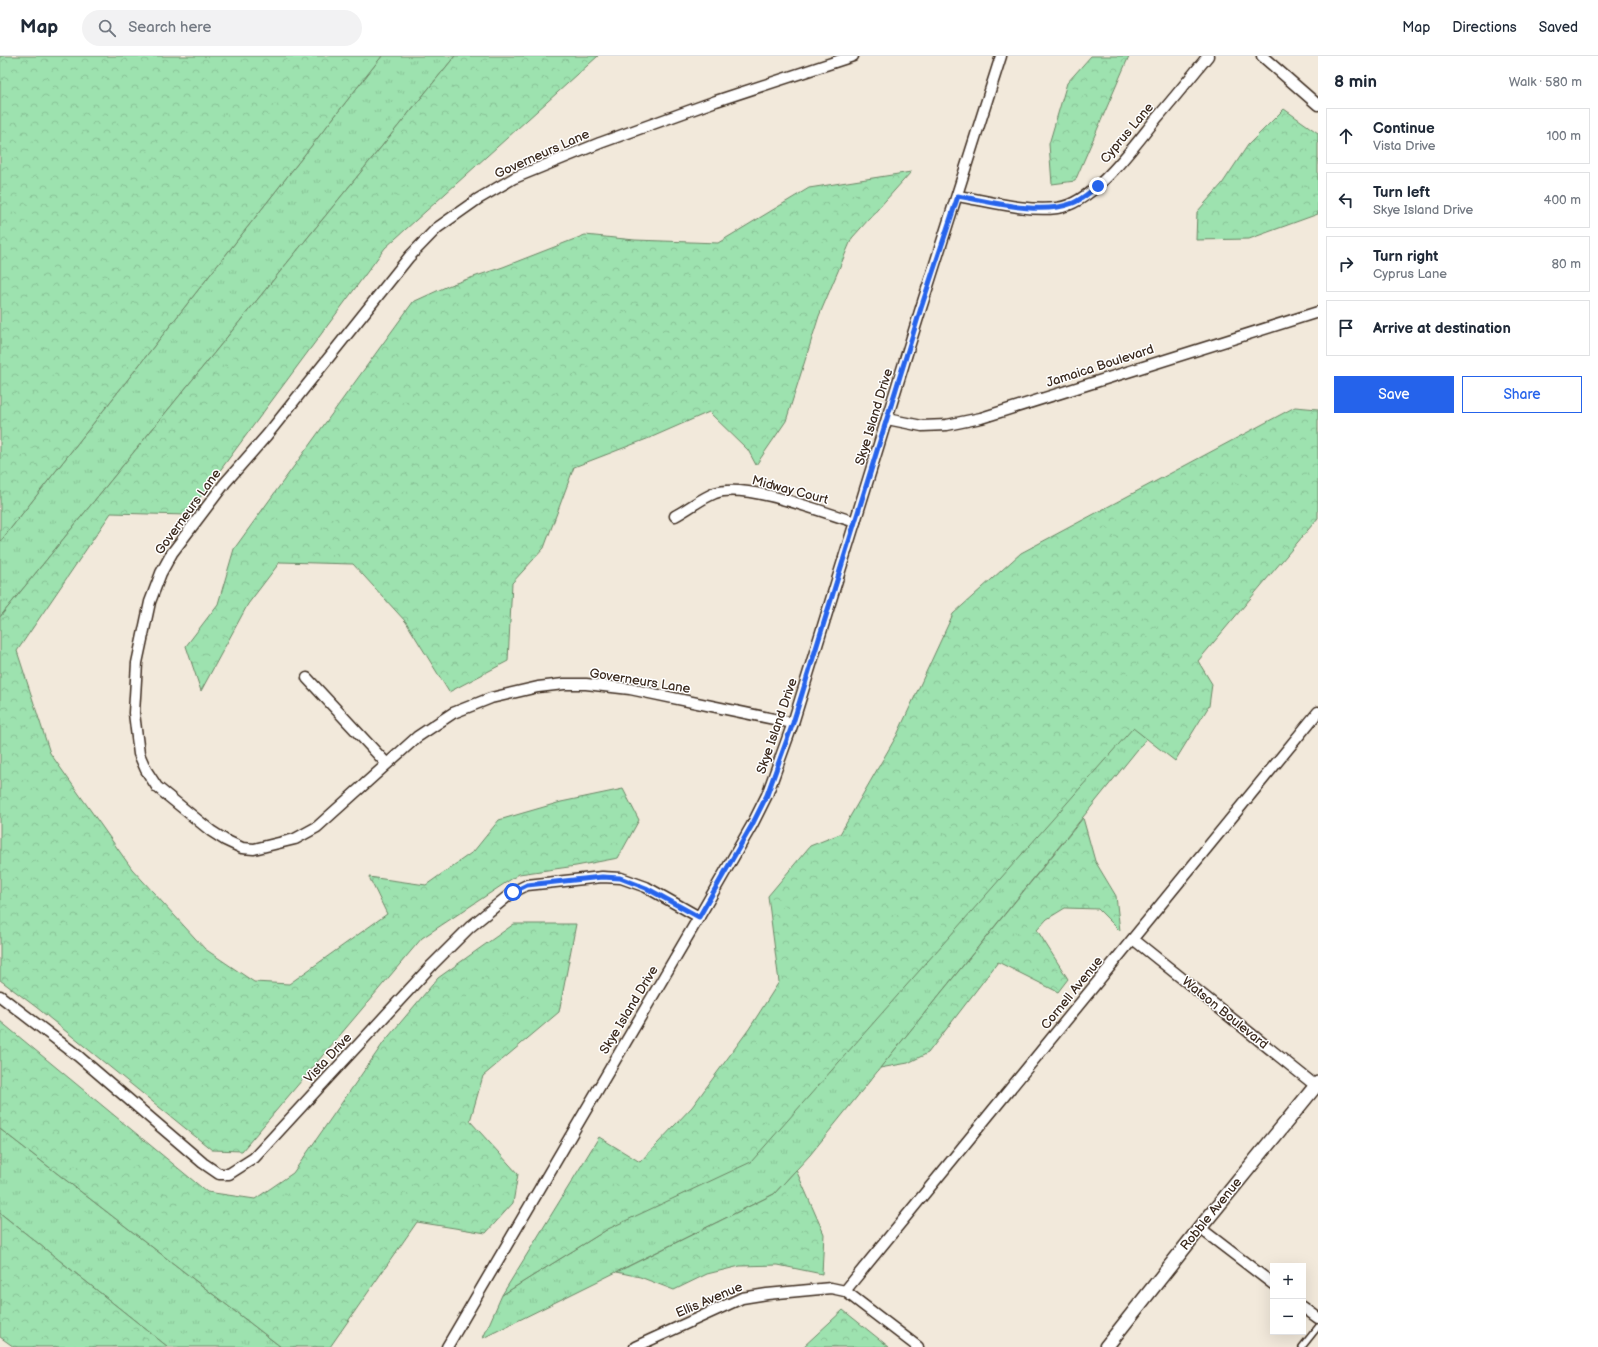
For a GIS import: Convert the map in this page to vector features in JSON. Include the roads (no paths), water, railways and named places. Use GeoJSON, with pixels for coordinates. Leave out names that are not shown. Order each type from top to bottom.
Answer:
{"type":"FeatureCollection","features":[{"type":"Feature","properties":{"kind":"street","name":"Governeurs Lane"},"geometry":{"type":"LineString","coordinates":[[793,723],[630,689],[586,684],[564,684],[538,687],[491,698],[453,714],[417,736],[317,827],[295,838],[254,849],[242,848],[210,831],[157,787],[146,770],[139,754],[134,713],[137,670],[150,602],[161,573],[172,553],[225,483],[267,435],[409,257],[437,228],[478,199],[514,178],[593,146],[716,101],[853,56]]}},
{"type":"Feature","properties":{"kind":"street","name":"Skye Island Drive"},"geometry":{"type":"LineString","coordinates":[[447,1347],[699,917],[752,825],[764,801],[793,723],[921,308],[958,196],[1001,56]]}},
{"type":"Feature","properties":{"kind":"street","name":"Cyprus Lane"},"geometry":{"type":"LineString","coordinates":[[958,196],[1028,208],[1057,208],[1074,203],[1098,186],[1121,162],[1208,56]]}},
{"type":"Feature","properties":{"kind":"street"},"geometry":{"type":"LineString","coordinates":[[1262,56],[1318,105]]}},
{"type":"Feature","properties":{"kind":"street","name":"Jamaica Boulevard"},"geometry":{"type":"LineString","coordinates":[[887,419],[922,426],[947,425],[981,418],[1318,312]]}},
{"type":"Feature","properties":{"kind":"street","name":"Midway Court"},"geometry":{"type":"LineString","coordinates":[[675,516],[716,493],[736,490],[760,493],[855,522]]}},
{"type":"Feature","properties":{"kind":"street"},"geometry":{"type":"LineString","coordinates":[[307,678],[386,763]]}},
{"type":"Feature","properties":{"kind":"street","name":"Cornell Avenue"},"geometry":{"type":"LineString","coordinates":[[845,1290],[1318,712]]}},
{"type":"Feature","properties":{"kind":"street","name":"Vista Drive"},"geometry":{"type":"LineString","coordinates":[[0,996],[78,1056],[203,1163],[219,1174],[229,1174],[254,1158],[432,965],[470,927],[513,892],[527,885],[602,877],[620,878],[646,888],[699,917]]}},
{"type":"Feature","properties":{"kind":"street","name":"Watson Boulevard"},"geometry":{"type":"LineString","coordinates":[[1133,939],[1317,1085]]}},
{"type":"Feature","properties":{"kind":"street","name":"Robble Avenue"},"geometry":{"type":"LineString","coordinates":[[1106,1347],[1200,1228],[1317,1085]]}},
{"type":"Feature","properties":{"kind":"street"},"geometry":{"type":"LineString","coordinates":[[1200,1228],[1270,1282]]}},
{"type":"Feature","properties":{"kind":"street","name":"Ellis Avenue"},"geometry":{"type":"LineString","coordinates":[[635,1347],[742,1298],[831,1288],[845,1290]]}},
{"type":"Feature","properties":{"kind":"street"},"geometry":{"type":"LineString","coordinates":[[845,1290],[918,1347]]}},
{"type":"Feature","properties":{"kind":"street"},"geometry":{"type":"LineString","coordinates":[[1306,1309],[1318,1318]]}},
{"type":"Feature","properties":{"kind":"lane"},"geometry":{"type":"LineString","coordinates":[[1302,1347],[1318,1327]]}}]}
